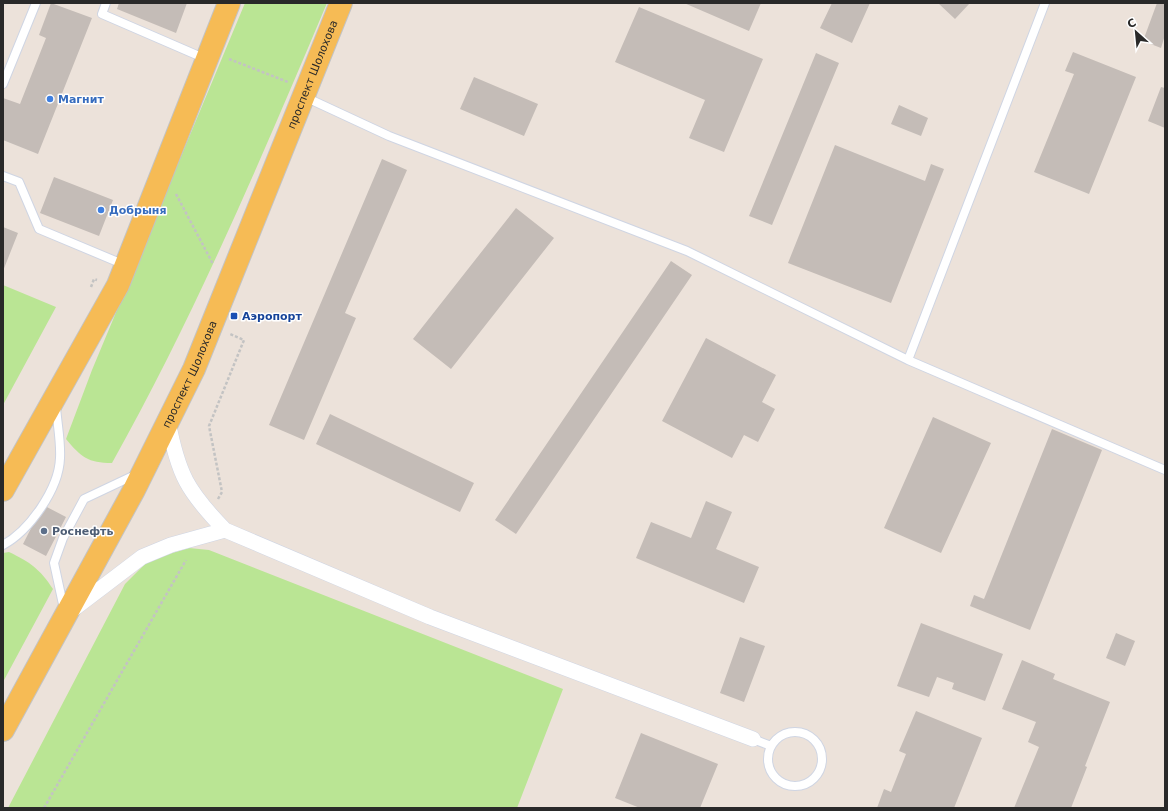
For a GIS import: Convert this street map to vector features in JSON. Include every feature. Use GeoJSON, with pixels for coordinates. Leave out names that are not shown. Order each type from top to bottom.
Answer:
{"type":"FeatureCollection","features":[{"type":"Feature","properties":{"kind":"main road"},"geometry":{"type":"LineString","coordinates":[[3,490],[118,285],[229,3]]}},
{"type":"Feature","properties":{"kind":"main road","name":"проспект Шолохова"},"geometry":{"type":"LineString","coordinates":[[3,730],[143,471],[194,369],[341,3]]}},
{"type":"Feature","properties":{"kind":"street"},"geometry":{"type":"LineString","coordinates":[[168,421],[180,469],[188,487],[210,515],[225,530],[430,617],[753,739]]}},
{"type":"Feature","properties":{"kind":"street"},"geometry":{"type":"LineString","coordinates":[[65,615],[142,557],[171,545],[225,530]]}},
{"type":"Feature","properties":{"kind":"lane"},"geometry":{"type":"LineString","coordinates":[[3,84],[36,3]]}},
{"type":"Feature","properties":{"kind":"lane"},"geometry":{"type":"LineString","coordinates":[[106,3],[102,14],[208,55]]}},
{"type":"Feature","properties":{"kind":"lane"},"geometry":{"type":"LineString","coordinates":[[908,360],[1045,3]]}},
{"type":"Feature","properties":{"kind":"lane"},"geometry":{"type":"LineString","coordinates":[[306,93],[389,136],[687,251],[908,360],[1165,470]]}},
{"type":"Feature","properties":{"kind":"lane"},"geometry":{"type":"LineString","coordinates":[[3,176],[19,182],[39,228],[126,265]]}},
{"type":"Feature","properties":{"kind":"lane"},"geometry":{"type":"LineString","coordinates":[[3,545],[16,538],[32,521],[54,483],[60,459],[55,397]]}},
{"type":"Feature","properties":{"kind":"lane"},"geometry":{"type":"LineString","coordinates":[[65,615],[54,563],[63,538],[84,499],[143,471]]}},
{"type":"Feature","properties":{"kind":"lane"},"geometry":{"type":"LineString","coordinates":[[797,732],[810,736],[820,747],[822,754],[823,761],[818,774],[808,784],[794,787],[780,782],[770,772],[767,758],[771,746],[782,734],[797,732]]}},
{"type":"Feature","properties":{"kind":"lane"},"geometry":{"type":"LineString","coordinates":[[753,739],[771,746]]}},
{"type":"Feature","properties":{"kind":"path"},"geometry":{"type":"LineString","coordinates":[[208,55],[306,93]]}},
{"type":"Feature","properties":{"kind":"path"},"geometry":{"type":"LineString","coordinates":[[163,171],[226,288]]}},
{"type":"Feature","properties":{"kind":"path"},"geometry":{"type":"LineString","coordinates":[[210,515],[222,492],[209,426],[244,340]]}},
{"type":"Feature","properties":{"kind":"path"},"geometry":{"type":"LineString","coordinates":[[44,808],[198,537]]}},
{"type":"Feature","properties":{"kind":"green space"},"geometry":{"type":"Polygon","coordinates":[[[245,3],[327,3],[226,236],[171,351],[112,463],[97,462],[81,455],[66,439],[92,370],[245,3]]]}},
{"type":"Feature","properties":{"kind":"green space"},"geometry":{"type":"Polygon","coordinates":[[[3,285],[56,307],[3,405],[3,285]]]}},
{"type":"Feature","properties":{"kind":"green space"},"geometry":{"type":"Polygon","coordinates":[[[189,548],[209,550],[563,689],[517,808],[8,808],[125,584],[149,560],[189,548]]]}},
{"type":"Feature","properties":{"kind":"green space"},"geometry":{"type":"Polygon","coordinates":[[[9,552],[23,559],[39,571],[53,589],[3,682],[3,553],[9,552]]]}},
{"type":"Feature","properties":{"kind":"building"},"geometry":{"type":"Polygon","coordinates":[[[51,3],[92,18],[38,154],[3,140],[3,98],[20,104],[46,38],[39,35],[51,3]]]}},
{"type":"Feature","properties":{"kind":"building"},"geometry":{"type":"Polygon","coordinates":[[[119,3],[187,3],[176,33],[117,9],[119,3]]]}},
{"type":"Feature","properties":{"kind":"building"},"geometry":{"type":"Polygon","coordinates":[[[684,3],[761,3],[749,31],[684,3]]]}},
{"type":"Feature","properties":{"kind":"building"},"geometry":{"type":"Polygon","coordinates":[[[832,3],[870,3],[852,43],[820,28],[832,3]]]}},
{"type":"Feature","properties":{"kind":"building"},"geometry":{"type":"Polygon","coordinates":[[[938,3],[970,3],[955,19],[938,3]]]}},
{"type":"Feature","properties":{"kind":"building"},"geometry":{"type":"Polygon","coordinates":[[[1157,3],[1165,3],[1165,35],[1161,48],[1143,41],[1157,3]]]}},
{"type":"Feature","properties":{"kind":"building"},"geometry":{"type":"Polygon","coordinates":[[[639,7],[763,59],[724,152],[689,138],[705,100],[615,62],[639,7]]]}},
{"type":"Feature","properties":{"kind":"building"},"geometry":{"type":"Polygon","coordinates":[[[1073,52],[1136,77],[1089,194],[1034,172],[1074,74],[1065,71],[1073,52]]]}},
{"type":"Feature","properties":{"kind":"building"},"geometry":{"type":"Polygon","coordinates":[[[816,53],[839,63],[772,225],[749,216],[816,53]]]}},
{"type":"Feature","properties":{"kind":"building"},"geometry":{"type":"Polygon","coordinates":[[[474,77],[538,104],[524,136],[460,109],[474,77]]]}},
{"type":"Feature","properties":{"kind":"building"},"geometry":{"type":"Polygon","coordinates":[[[1161,87],[1165,88],[1165,128],[1148,121],[1161,87]]]}},
{"type":"Feature","properties":{"kind":"building"},"geometry":{"type":"Polygon","coordinates":[[[899,105],[928,118],[921,136],[891,124],[899,105]]]}},
{"type":"Feature","properties":{"kind":"building"},"geometry":{"type":"Polygon","coordinates":[[[835,145],[925,181],[931,164],[944,169],[891,303],[788,263],[835,145]]]}},
{"type":"Feature","properties":{"kind":"building"},"geometry":{"type":"Polygon","coordinates":[[[382,159],[407,170],[345,313],[356,318],[304,440],[269,425],[382,159]]]}},
{"type":"Feature","properties":{"kind":"building"},"geometry":{"type":"Polygon","coordinates":[[[54,177],[113,200],[99,236],[40,213],[54,177]]]}},
{"type":"Feature","properties":{"kind":"building"},"geometry":{"type":"Polygon","coordinates":[[[516,208],[554,238],[451,369],[413,339],[516,208]]]}},
{"type":"Feature","properties":{"kind":"building"},"geometry":{"type":"Polygon","coordinates":[[[3,227],[18,233],[3,271],[3,227]]]}},
{"type":"Feature","properties":{"kind":"building"},"geometry":{"type":"Polygon","coordinates":[[[671,261],[692,275],[516,534],[495,520],[671,261]]]}},
{"type":"Feature","properties":{"kind":"building"},"geometry":{"type":"Polygon","coordinates":[[[706,338],[776,375],[762,402],[775,409],[758,442],[744,435],[732,458],[662,421],[706,338]]]}},
{"type":"Feature","properties":{"kind":"building"},"geometry":{"type":"Polygon","coordinates":[[[330,414],[474,483],[460,512],[316,444],[330,414]]]}},
{"type":"Feature","properties":{"kind":"building"},"geometry":{"type":"Polygon","coordinates":[[[933,417],[991,443],[941,553],[884,528],[933,417]]]}},
{"type":"Feature","properties":{"kind":"building"},"geometry":{"type":"Polygon","coordinates":[[[1052,429],[1102,450],[1030,630],[970,606],[974,595],[984,599],[1052,429]]]}},
{"type":"Feature","properties":{"kind":"building"},"geometry":{"type":"Polygon","coordinates":[[[706,501],[732,512],[716,549],[759,567],[744,603],[636,558],[651,522],[691,538],[706,501]]]}},
{"type":"Feature","properties":{"kind":"building"},"geometry":{"type":"Polygon","coordinates":[[[43,505],[66,517],[46,556],[23,544],[43,505]]]}},
{"type":"Feature","properties":{"kind":"building"},"geometry":{"type":"Polygon","coordinates":[[[921,623],[1003,654],[985,701],[952,689],[954,683],[937,677],[929,697],[897,686],[921,623]]]}},
{"type":"Feature","properties":{"kind":"building"},"geometry":{"type":"Polygon","coordinates":[[[1116,633],[1135,641],[1125,666],[1106,658],[1116,633]]]}},
{"type":"Feature","properties":{"kind":"building"},"geometry":{"type":"Polygon","coordinates":[[[740,637],[765,646],[744,702],[720,693],[740,637]]]}},
{"type":"Feature","properties":{"kind":"building"},"geometry":{"type":"Polygon","coordinates":[[[1022,660],[1055,674],[1053,679],[1110,702],[1085,766],[1087,767],[1071,808],[1014,808],[1039,747],[1028,742],[1036,722],[1002,709],[1022,660]]]}},
{"type":"Feature","properties":{"kind":"building"},"geometry":{"type":"Polygon","coordinates":[[[916,711],[982,738],[954,808],[877,808],[884,789],[891,792],[906,754],[899,751],[916,711]]]}},
{"type":"Feature","properties":{"kind":"building"},"geometry":{"type":"Polygon","coordinates":[[[641,733],[718,764],[700,808],[640,808],[615,798],[641,733]]]}},
{"type":"Feature","properties":{"kind":"place","name":"Магнит"},"geometry":{"type":"Point","coordinates":[50,99]}},
{"type":"Feature","properties":{"kind":"place","name":"Добрыня"},"geometry":{"type":"Point","coordinates":[101,210]}},
{"type":"Feature","properties":{"kind":"place","name":"Аэропорт"},"geometry":{"type":"Point","coordinates":[234,316]}},
{"type":"Feature","properties":{"kind":"place","name":"Роснефть"},"geometry":{"type":"Point","coordinates":[44,531]}}]}
